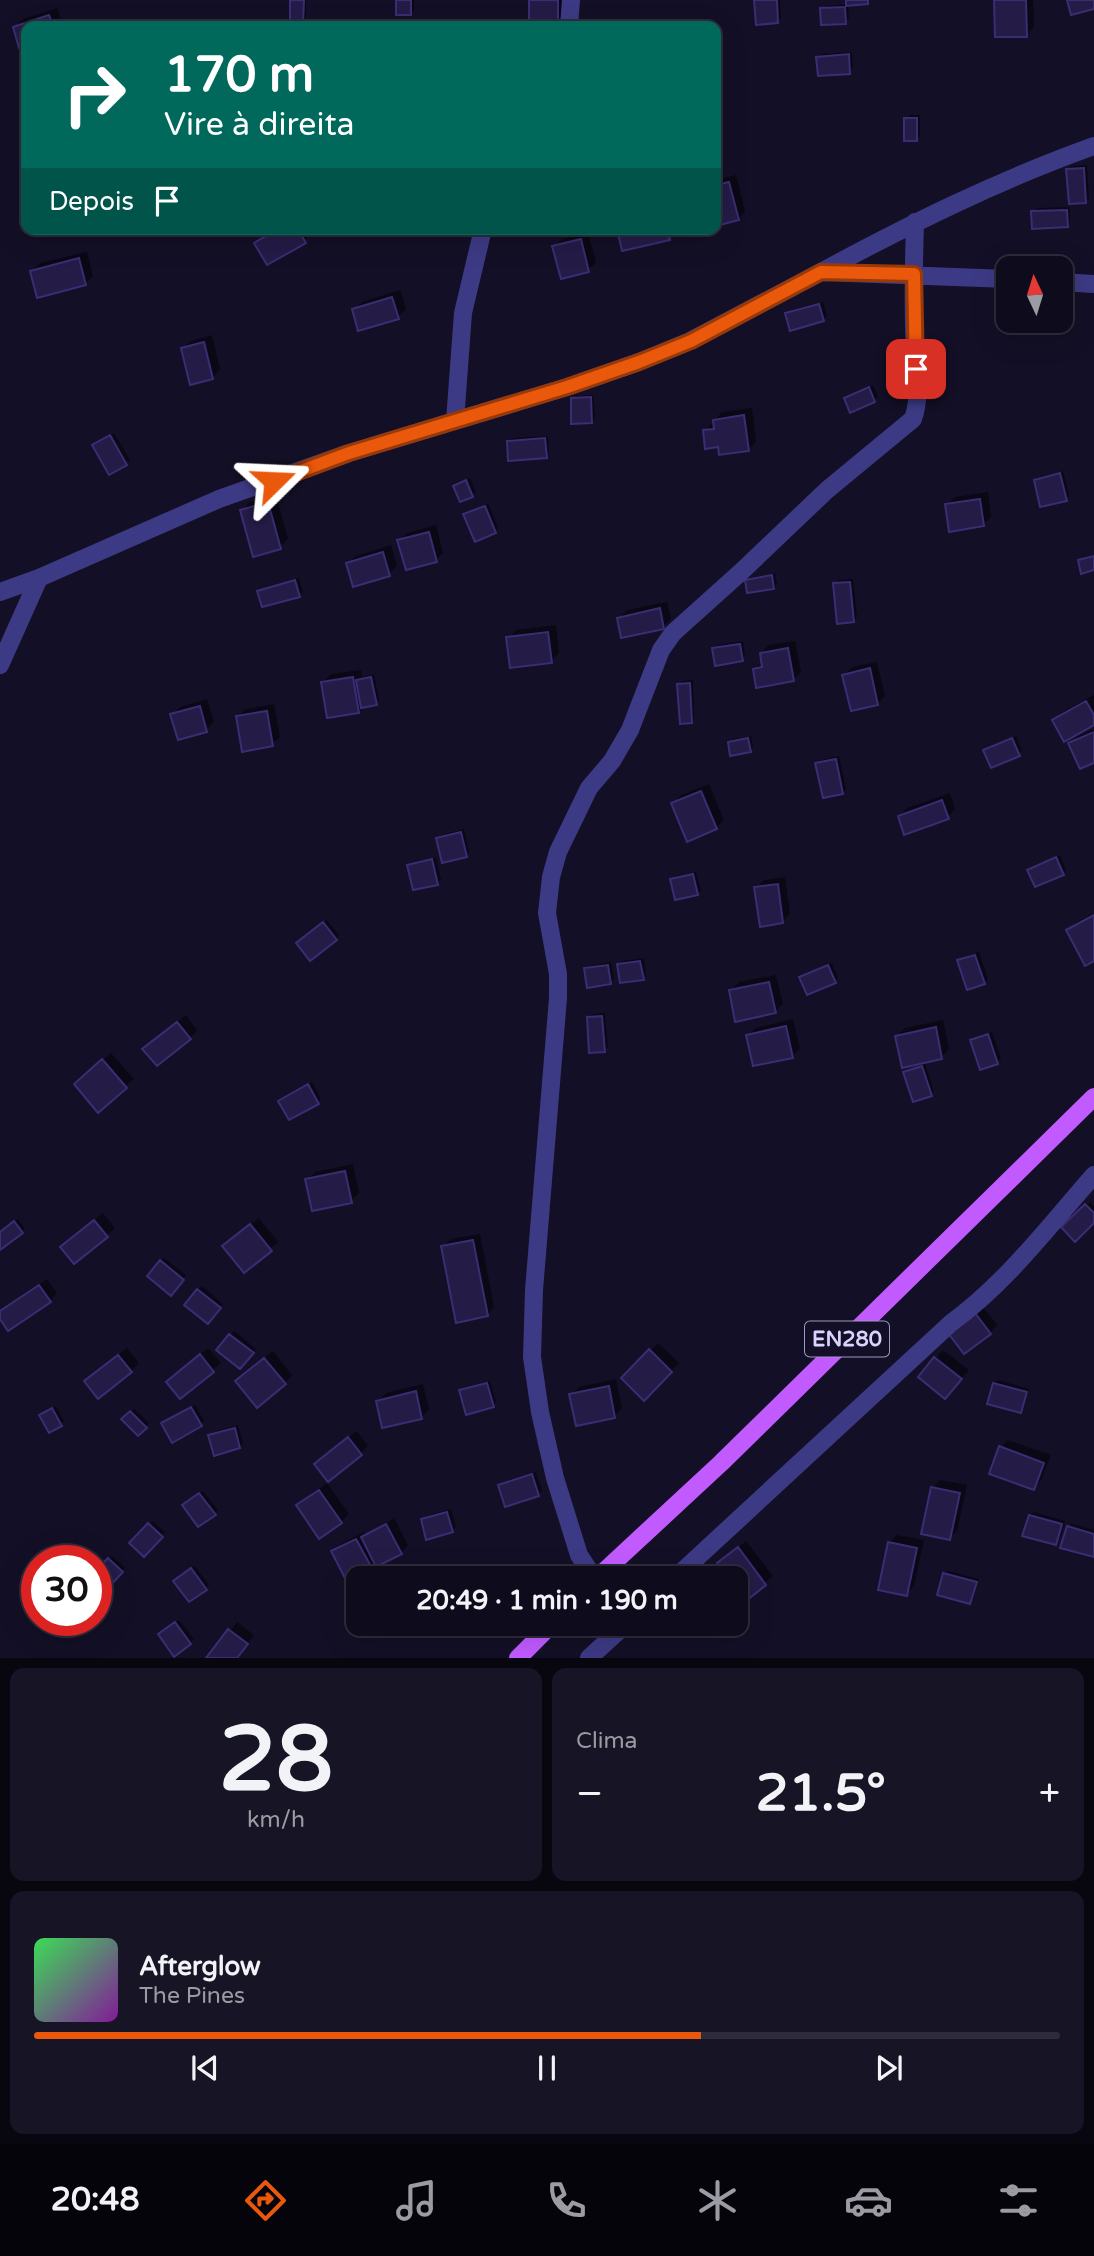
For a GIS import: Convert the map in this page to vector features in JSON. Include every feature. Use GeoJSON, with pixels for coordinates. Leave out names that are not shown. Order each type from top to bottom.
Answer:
{"type":"FeatureCollection","features":[{"type":"Feature","properties":{"kind":"main road","name":"EN280"},"geometry":{"type":"LineString","coordinates":[[608,1566],[721,1463],[1094,1097]]}},
{"type":"Feature","properties":{"kind":"main road"},"geometry":{"type":"LineString","coordinates":[[518,1657],[540,1636]]}},
{"type":"Feature","properties":{"kind":"street"},"geometry":{"type":"LineString","coordinates":[[569,21],[571,0]]}},
{"type":"Feature","properties":{"kind":"street"},"geometry":{"type":"LineString","coordinates":[[0,592],[39,578],[219,499],[349,453],[567,387],[691,341],[915,222],[1037,166],[1094,146]]}},
{"type":"Feature","properties":{"kind":"street"},"geometry":{"type":"LineString","coordinates":[[587,1566],[579,1555],[555,1478],[531,1357],[558,998],[558,974],[547,913],[551,877],[558,852],[589,788],[612,761],[630,730],[661,650],[673,633],[834,484],[913,419],[917,391],[915,222]]}},
{"type":"Feature","properties":{"kind":"street"},"geometry":{"type":"LineString","coordinates":[[455,421],[463,313],[482,235]]}},
{"type":"Feature","properties":{"kind":"street"},"geometry":{"type":"LineString","coordinates":[[821,272],[996,278]]}},
{"type":"Feature","properties":{"kind":"street"},"geometry":{"type":"LineString","coordinates":[[1073,283],[1094,284]]}},
{"type":"Feature","properties":{"kind":"street"},"geometry":{"type":"LineString","coordinates":[[0,665],[39,578]]}},
{"type":"Feature","properties":{"kind":"street"},"geometry":{"type":"LineString","coordinates":[[688,1566],[951,1323],[971,1309],[1094,1175]]}},
{"type":"Feature","properties":{"kind":"street"},"geometry":{"type":"LineString","coordinates":[[589,1657],[613,1636]]}},
{"type":"Feature","properties":{"kind":"building"},"geometry":{"type":"Polygon","coordinates":[[[290,0],[304,0],[303,21],[290,21],[290,0]]]}},
{"type":"Feature","properties":{"kind":"building"},"geometry":{"type":"Polygon","coordinates":[[[396,0],[411,0],[411,15],[396,15],[396,0]]]}},
{"type":"Feature","properties":{"kind":"building"},"geometry":{"type":"Polygon","coordinates":[[[529,0],[558,0],[558,21],[529,21],[529,0]]]}},
{"type":"Feature","properties":{"kind":"building"},"geometry":{"type":"Polygon","coordinates":[[[754,0],[777,0],[778,23],[756,25],[754,0]]]}},
{"type":"Feature","properties":{"kind":"building"},"geometry":{"type":"Polygon","coordinates":[[[846,0],[868,0],[868,4],[846,6],[846,0]]]}},
{"type":"Feature","properties":{"kind":"building"},"geometry":{"type":"Polygon","coordinates":[[[994,0],[1026,0],[1027,37],[995,37],[994,0]]]}},
{"type":"Feature","properties":{"kind":"building"},"geometry":{"type":"Polygon","coordinates":[[[1067,0],[1094,0],[1094,9],[1071,15],[1067,0]]]}},
{"type":"Feature","properties":{"kind":"building"},"geometry":{"type":"Polygon","coordinates":[[[845,7],[846,24],[821,25],[820,8],[845,7]]]}},
{"type":"Feature","properties":{"kind":"building"},"geometry":{"type":"Polygon","coordinates":[[[49,15],[51,21],[31,21],[49,15]]]}},
{"type":"Feature","properties":{"kind":"building"},"geometry":{"type":"Polygon","coordinates":[[[21,24],[21,47],[19,48],[13,27],[21,24]]]}},
{"type":"Feature","properties":{"kind":"building"},"geometry":{"type":"Polygon","coordinates":[[[849,54],[850,74],[818,76],[816,57],[849,54]]]}},
{"type":"Feature","properties":{"kind":"building"},"geometry":{"type":"Polygon","coordinates":[[[904,118],[917,118],[917,141],[904,141],[904,118]]]}},
{"type":"Feature","properties":{"kind":"building"},"geometry":{"type":"Polygon","coordinates":[[[1084,168],[1086,203],[1069,204],[1066,169],[1084,168]]]}},
{"type":"Feature","properties":{"kind":"building"},"geometry":{"type":"Polygon","coordinates":[[[729,182],[739,220],[721,225],[721,184],[729,182]]]}},
{"type":"Feature","properties":{"kind":"building"},"geometry":{"type":"Polygon","coordinates":[[[1067,210],[1068,227],[1032,229],[1031,211],[1067,210]]]}},
{"type":"Feature","properties":{"kind":"building"},"geometry":{"type":"Polygon","coordinates":[[[268,235],[301,235],[306,243],[267,265],[254,243],[268,235]]]}},
{"type":"Feature","properties":{"kind":"building"},"geometry":{"type":"Polygon","coordinates":[[[618,235],[669,235],[670,240],[622,251],[618,235]]]}},
{"type":"Feature","properties":{"kind":"building"},"geometry":{"type":"Polygon","coordinates":[[[581,239],[589,272],[561,279],[552,246],[581,239]]]}},
{"type":"Feature","properties":{"kind":"building"},"geometry":{"type":"Polygon","coordinates":[[[79,258],[86,285],[37,298],[30,271],[79,258]]]}},
{"type":"Feature","properties":{"kind":"building"},"geometry":{"type":"Polygon","coordinates":[[[392,297],[399,319],[358,331],[352,309],[392,297]]]}},
{"type":"Feature","properties":{"kind":"building"},"geometry":{"type":"Polygon","coordinates":[[[819,304],[824,321],[790,331],[785,313],[819,304]]]}},
{"type":"Feature","properties":{"kind":"building"},"geometry":{"type":"Polygon","coordinates":[[[204,342],[213,379],[190,385],[181,348],[204,342]]]}},
{"type":"Feature","properties":{"kind":"building"},"geometry":{"type":"Polygon","coordinates":[[[869,387],[875,402],[850,413],[844,398],[869,387]]]}},
{"type":"Feature","properties":{"kind":"building"},"geometry":{"type":"Polygon","coordinates":[[[591,397],[592,423],[571,424],[571,398],[591,397]]]}},
{"type":"Feature","properties":{"kind":"building"},"geometry":{"type":"Polygon","coordinates":[[[744,415],[749,451],[719,455],[718,447],[705,449],[703,430],[714,429],[713,420],[744,415]]]}},
{"type":"Feature","properties":{"kind":"building"},"geometry":{"type":"Polygon","coordinates":[[[110,435],[127,465],[109,475],[92,445],[110,435]]]}},
{"type":"Feature","properties":{"kind":"building"},"geometry":{"type":"Polygon","coordinates":[[[545,438],[547,458],[508,461],[507,441],[545,438]]]}},
{"type":"Feature","properties":{"kind":"building"},"geometry":{"type":"Polygon","coordinates":[[[1060,473],[1067,501],[1040,507],[1034,480],[1060,473]]]}},
{"type":"Feature","properties":{"kind":"building"},"geometry":{"type":"Polygon","coordinates":[[[466,480],[473,497],[460,502],[453,486],[466,480]]]}},
{"type":"Feature","properties":{"kind":"building"},"geometry":{"type":"Polygon","coordinates":[[[980,499],[984,526],[949,532],[945,504],[980,499]]]}},
{"type":"Feature","properties":{"kind":"building"},"geometry":{"type":"Polygon","coordinates":[[[268,502],[281,549],[253,557],[240,510],[268,502]]]}},
{"type":"Feature","properties":{"kind":"building"},"geometry":{"type":"Polygon","coordinates":[[[485,506],[496,533],[475,542],[463,514],[485,506]]]}},
{"type":"Feature","properties":{"kind":"building"},"geometry":{"type":"Polygon","coordinates":[[[429,532],[437,562],[406,570],[397,540],[429,532]]]}},
{"type":"Feature","properties":{"kind":"building"},"geometry":{"type":"Polygon","coordinates":[[[383,552],[390,576],[353,587],[346,563],[383,552]]]}},
{"type":"Feature","properties":{"kind":"building"},"geometry":{"type":"Polygon","coordinates":[[[1094,556],[1094,570],[1081,574],[1078,560],[1094,556]]]}},
{"type":"Feature","properties":{"kind":"building"},"geometry":{"type":"Polygon","coordinates":[[[772,575],[774,589],[747,593],[745,580],[772,575]]]}},
{"type":"Feature","properties":{"kind":"building"},"geometry":{"type":"Polygon","coordinates":[[[295,580],[300,597],[262,607],[257,591],[295,580]]]}},
{"type":"Feature","properties":{"kind":"building"},"geometry":{"type":"Polygon","coordinates":[[[850,582],[854,622],[837,624],[833,583],[850,582]]]}},
{"type":"Feature","properties":{"kind":"building"},"geometry":{"type":"Polygon","coordinates":[[[660,608],[664,629],[621,638],[617,618],[660,608]]]}},
{"type":"Feature","properties":{"kind":"building"},"geometry":{"type":"Polygon","coordinates":[[[548,632],[552,663],[510,668],[506,637],[548,632]]]}},
{"type":"Feature","properties":{"kind":"building"},"geometry":{"type":"Polygon","coordinates":[[[740,644],[743,661],[715,666],[712,648],[740,644]]]}},
{"type":"Feature","properties":{"kind":"building"},"geometry":{"type":"Polygon","coordinates":[[[788,648],[794,681],[756,688],[753,669],[762,667],[760,653],[788,648]]]}},
{"type":"Feature","properties":{"kind":"building"},"geometry":{"type":"Polygon","coordinates":[[[870,668],[878,705],[851,711],[842,675],[870,668]]]}},
{"type":"Feature","properties":{"kind":"building"},"geometry":{"type":"Polygon","coordinates":[[[353,677],[359,713],[327,718],[321,682],[353,677]]]}},
{"type":"Feature","properties":{"kind":"building"},"geometry":{"type":"Polygon","coordinates":[[[371,677],[377,705],[361,708],[356,680],[371,677]]]}},
{"type":"Feature","properties":{"kind":"building"},"geometry":{"type":"Polygon","coordinates":[[[690,683],[692,723],[680,724],[677,684],[690,683]]]}},
{"type":"Feature","properties":{"kind":"building"},"geometry":{"type":"Polygon","coordinates":[[[1086,701],[1094,715],[1094,725],[1064,742],[1052,720],[1086,701]]]}},
{"type":"Feature","properties":{"kind":"building"},"geometry":{"type":"Polygon","coordinates":[[[200,706],[207,732],[178,740],[170,714],[200,706]]]}},
{"type":"Feature","properties":{"kind":"building"},"geometry":{"type":"Polygon","coordinates":[[[267,711],[273,746],[242,752],[236,716],[267,711]]]}},
{"type":"Feature","properties":{"kind":"building"},"geometry":{"type":"Polygon","coordinates":[[[1094,732],[1094,763],[1080,769],[1068,743],[1094,732]]]}},
{"type":"Feature","properties":{"kind":"building"},"geometry":{"type":"Polygon","coordinates":[[[748,738],[751,752],[730,756],[728,742],[748,738]]]}},
{"type":"Feature","properties":{"kind":"building"},"geometry":{"type":"Polygon","coordinates":[[[1012,738],[1020,756],[991,768],[983,750],[1012,738]]]}},
{"type":"Feature","properties":{"kind":"building"},"geometry":{"type":"Polygon","coordinates":[[[836,759],[843,794],[823,798],[815,763],[836,759]]]}},
{"type":"Feature","properties":{"kind":"building"},"geometry":{"type":"Polygon","coordinates":[[[701,791],[717,829],[687,842],[671,803],[701,791]]]}},
{"type":"Feature","properties":{"kind":"building"},"geometry":{"type":"Polygon","coordinates":[[[942,800],[949,819],[904,835],[898,816],[942,800]]]}},
{"type":"Feature","properties":{"kind":"building"},"geometry":{"type":"Polygon","coordinates":[[[461,832],[467,857],[442,863],[436,838],[461,832]]]}},
{"type":"Feature","properties":{"kind":"building"},"geometry":{"type":"Polygon","coordinates":[[[1056,857],[1064,875],[1035,887],[1027,870],[1056,857]]]}},
{"type":"Feature","properties":{"kind":"building"},"geometry":{"type":"Polygon","coordinates":[[[432,859],[438,885],[413,890],[407,865],[432,859]]]}},
{"type":"Feature","properties":{"kind":"building"},"geometry":{"type":"Polygon","coordinates":[[[693,874],[698,895],[675,900],[670,879],[693,874]]]}},
{"type":"Feature","properties":{"kind":"building"},"geometry":{"type":"Polygon","coordinates":[[[778,884],[783,923],[760,927],[754,887],[778,884]]]}},
{"type":"Feature","properties":{"kind":"building"},"geometry":{"type":"Polygon","coordinates":[[[1094,915],[1094,961],[1085,966],[1066,930],[1094,915]]]}},
{"type":"Feature","properties":{"kind":"building"},"geometry":{"type":"Polygon","coordinates":[[[323,922],[337,940],[310,961],[296,943],[323,922]]]}},
{"type":"Feature","properties":{"kind":"building"},"geometry":{"type":"Polygon","coordinates":[[[975,955],[985,984],[967,990],[957,960],[975,955]]]}},
{"type":"Feature","properties":{"kind":"building"},"geometry":{"type":"Polygon","coordinates":[[[640,961],[644,980],[620,983],[617,964],[640,961]]]}},
{"type":"Feature","properties":{"kind":"building"},"geometry":{"type":"Polygon","coordinates":[[[608,965],[611,984],[587,988],[584,968],[608,965]]]}},
{"type":"Feature","properties":{"kind":"building"},"geometry":{"type":"Polygon","coordinates":[[[828,965],[836,983],[807,995],[799,977],[828,965]]]}},
{"type":"Feature","properties":{"kind":"building"},"geometry":{"type":"Polygon","coordinates":[[[769,982],[776,1013],[735,1022],[729,990],[769,982]]]}},
{"type":"Feature","properties":{"kind":"building"},"geometry":{"type":"Polygon","coordinates":[[[602,1016],[605,1052],[589,1053],[587,1017],[602,1016]]]}},
{"type":"Feature","properties":{"kind":"building"},"geometry":{"type":"Polygon","coordinates":[[[177,1022],[191,1039],[157,1066],[142,1049],[177,1022]]]}},
{"type":"Feature","properties":{"kind":"building"},"geometry":{"type":"Polygon","coordinates":[[[786,1026],[793,1058],[753,1066],[746,1035],[786,1026]]]}},
{"type":"Feature","properties":{"kind":"building"},"geometry":{"type":"Polygon","coordinates":[[[936,1027],[942,1059],[902,1068],[895,1036],[936,1027]]]}},
{"type":"Feature","properties":{"kind":"building"},"geometry":{"type":"Polygon","coordinates":[[[988,1034],[998,1064],[980,1070],[970,1040],[988,1034]]]}},
{"type":"Feature","properties":{"kind":"building"},"geometry":{"type":"Polygon","coordinates":[[[102,1059],[127,1088],[98,1113],[74,1084],[102,1059]]]}},
{"type":"Feature","properties":{"kind":"building"},"geometry":{"type":"Polygon","coordinates":[[[922,1066],[932,1096],[913,1102],[903,1072],[922,1066]]]}},
{"type":"Feature","properties":{"kind":"building"},"geometry":{"type":"Polygon","coordinates":[[[308,1084],[319,1104],[289,1120],[278,1101],[308,1084]]]}},
{"type":"Feature","properties":{"kind":"building"},"geometry":{"type":"Polygon","coordinates":[[[345,1171],[352,1203],[312,1211],[305,1179],[345,1171]]]}},
{"type":"Feature","properties":{"kind":"building"},"geometry":{"type":"Polygon","coordinates":[[[1085,1204],[1094,1213],[1094,1223],[1075,1242],[1061,1227],[1085,1204]]]}},
{"type":"Feature","properties":{"kind":"building"},"geometry":{"type":"Polygon","coordinates":[[[94,1220],[108,1237],[74,1264],[60,1247],[94,1220]]]}},
{"type":"Feature","properties":{"kind":"building"},"geometry":{"type":"Polygon","coordinates":[[[14,1221],[23,1233],[0,1250],[0,1232],[14,1221]]]}},
{"type":"Feature","properties":{"kind":"building"},"geometry":{"type":"Polygon","coordinates":[[[250,1224],[272,1251],[244,1273],[222,1246],[250,1224]]]}},
{"type":"Feature","properties":{"kind":"building"},"geometry":{"type":"Polygon","coordinates":[[[473,1240],[488,1316],[456,1323],[441,1246],[473,1240]]]}},
{"type":"Feature","properties":{"kind":"building"},"geometry":{"type":"Polygon","coordinates":[[[160,1260],[184,1280],[171,1296],[147,1276],[160,1260]]]}},
{"type":"Feature","properties":{"kind":"building"},"geometry":{"type":"Polygon","coordinates":[[[39,1285],[51,1302],[8,1331],[0,1319],[0,1311],[39,1285]]]}},
{"type":"Feature","properties":{"kind":"building"},"geometry":{"type":"Polygon","coordinates":[[[197,1289],[221,1308],[208,1324],[184,1305],[197,1289]]]}},
{"type":"Feature","properties":{"kind":"building"},"geometry":{"type":"Polygon","coordinates":[[[975,1313],[991,1334],[964,1354],[948,1333],[975,1313]]]}},
{"type":"Feature","properties":{"kind":"building"},"geometry":{"type":"Polygon","coordinates":[[[229,1334],[254,1353],[240,1369],[216,1350],[229,1334]]]}},
{"type":"Feature","properties":{"kind":"building"},"geometry":{"type":"Polygon","coordinates":[[[649,1349],[672,1372],[644,1401],[621,1378],[649,1349]]]}},
{"type":"Feature","properties":{"kind":"building"},"geometry":{"type":"Polygon","coordinates":[[[200,1354],[214,1372],[180,1399],[166,1382],[200,1354]]]}},
{"type":"Feature","properties":{"kind":"building"},"geometry":{"type":"Polygon","coordinates":[[[118,1355],[132,1372],[98,1399],[84,1381],[118,1355]]]}},
{"type":"Feature","properties":{"kind":"building"},"geometry":{"type":"Polygon","coordinates":[[[934,1357],[962,1379],[945,1399],[918,1377],[934,1357]]]}},
{"type":"Feature","properties":{"kind":"building"},"geometry":{"type":"Polygon","coordinates":[[[264,1358],[286,1384],[257,1408],[235,1381],[264,1358]]]}},
{"type":"Feature","properties":{"kind":"building"},"geometry":{"type":"Polygon","coordinates":[[[487,1383],[494,1407],[466,1415],[459,1390],[487,1383]]]}},
{"type":"Feature","properties":{"kind":"building"},"geometry":{"type":"Polygon","coordinates":[[[993,1383],[1027,1392],[1021,1413],[987,1404],[993,1383]]]}},
{"type":"Feature","properties":{"kind":"building"},"geometry":{"type":"Polygon","coordinates":[[[609,1386],[615,1418],[576,1426],[569,1394],[609,1386]]]}},
{"type":"Feature","properties":{"kind":"building"},"geometry":{"type":"Polygon","coordinates":[[[416,1391],[422,1419],[382,1428],[376,1401],[416,1391]]]}},
{"type":"Feature","properties":{"kind":"building"},"geometry":{"type":"Polygon","coordinates":[[[191,1407],[202,1426],[172,1443],[161,1423],[191,1407]]]}},
{"type":"Feature","properties":{"kind":"building"},"geometry":{"type":"Polygon","coordinates":[[[52,1408],[62,1426],[49,1433],[39,1415],[52,1408]]]}},
{"type":"Feature","properties":{"kind":"building"},"geometry":{"type":"Polygon","coordinates":[[[130,1411],[147,1428],[138,1436],[121,1419],[130,1411]]]}},
{"type":"Feature","properties":{"kind":"building"},"geometry":{"type":"Polygon","coordinates":[[[235,1428],[240,1448],[214,1456],[208,1435],[235,1428]]]}},
{"type":"Feature","properties":{"kind":"building"},"geometry":{"type":"Polygon","coordinates":[[[348,1437],[362,1455],[328,1482],[314,1464],[348,1437]]]}},
{"type":"Feature","properties":{"kind":"building"},"geometry":{"type":"Polygon","coordinates":[[[999,1446],[1044,1463],[1034,1490],[989,1474],[999,1446]]]}},
{"type":"Feature","properties":{"kind":"building"},"geometry":{"type":"Polygon","coordinates":[[[532,1474],[539,1496],[505,1507],[498,1485],[532,1474]]]}},
{"type":"Feature","properties":{"kind":"building"},"geometry":{"type":"Polygon","coordinates":[[[931,1487],[960,1493],[950,1540],[921,1534],[931,1487]]]}},
{"type":"Feature","properties":{"kind":"building"},"geometry":{"type":"Polygon","coordinates":[[[319,1490],[342,1523],[319,1539],[296,1505],[319,1490]]]}},
{"type":"Feature","properties":{"kind":"building"},"geometry":{"type":"Polygon","coordinates":[[[199,1493],[216,1515],[198,1527],[182,1505],[199,1493]]]}},
{"type":"Feature","properties":{"kind":"building"},"geometry":{"type":"Polygon","coordinates":[[[447,1512],[453,1532],[426,1540],[421,1519],[447,1512]]]}},
{"type":"Feature","properties":{"kind":"building"},"geometry":{"type":"Polygon","coordinates":[[[1029,1515],[1062,1524],[1056,1545],[1022,1536],[1029,1515]]]}},
{"type":"Feature","properties":{"kind":"building"},"geometry":{"type":"Polygon","coordinates":[[[148,1523],[163,1537],[144,1557],[129,1543],[148,1523]]]}},
{"type":"Feature","properties":{"kind":"building"},"geometry":{"type":"Polygon","coordinates":[[[386,1524],[402,1554],[376,1566],[361,1537],[386,1524]]]}},
{"type":"Feature","properties":{"kind":"building"},"geometry":{"type":"Polygon","coordinates":[[[1067,1526],[1094,1534],[1094,1557],[1060,1548],[1067,1526]]]}},
{"type":"Feature","properties":{"kind":"building"},"geometry":{"type":"Polygon","coordinates":[[[356,1539],[371,1566],[346,1566],[346,1580],[331,1551],[356,1539]]]}},
{"type":"Feature","properties":{"kind":"building"},"geometry":{"type":"Polygon","coordinates":[[[888,1542],[917,1548],[907,1596],[878,1590],[888,1542]]]}},
{"type":"Feature","properties":{"kind":"building"},"geometry":{"type":"Polygon","coordinates":[[[738,1547],[766,1585],[748,1599],[748,1566],[719,1566],[717,1563],[738,1547]]]}},
{"type":"Feature","properties":{"kind":"building"},"geometry":{"type":"Polygon","coordinates":[[[112,1562],[123,1572],[112,1584],[112,1562]]]}},
{"type":"Feature","properties":{"kind":"building"},"geometry":{"type":"Polygon","coordinates":[[[191,1568],[207,1590],[189,1602],[173,1581],[191,1568]]]}},
{"type":"Feature","properties":{"kind":"building"},"geometry":{"type":"Polygon","coordinates":[[[943,1573],[977,1582],[970,1604],[937,1595],[943,1573]]]}},
{"type":"Feature","properties":{"kind":"building"},"geometry":{"type":"Polygon","coordinates":[[[175,1622],[191,1644],[174,1657],[158,1634],[175,1622]]]}},
{"type":"Feature","properties":{"kind":"building"},"geometry":{"type":"Polygon","coordinates":[[[228,1629],[248,1644],[237,1658],[206,1658],[228,1629]]]}},
{"type":"Feature","properties":{"kind":"route"},"geometry":{"type":"LineString","coordinates":[[274,481],[349,453],[567,387],[639,362],[691,341],[821,272],[914,274],[916,369]]}}]}
